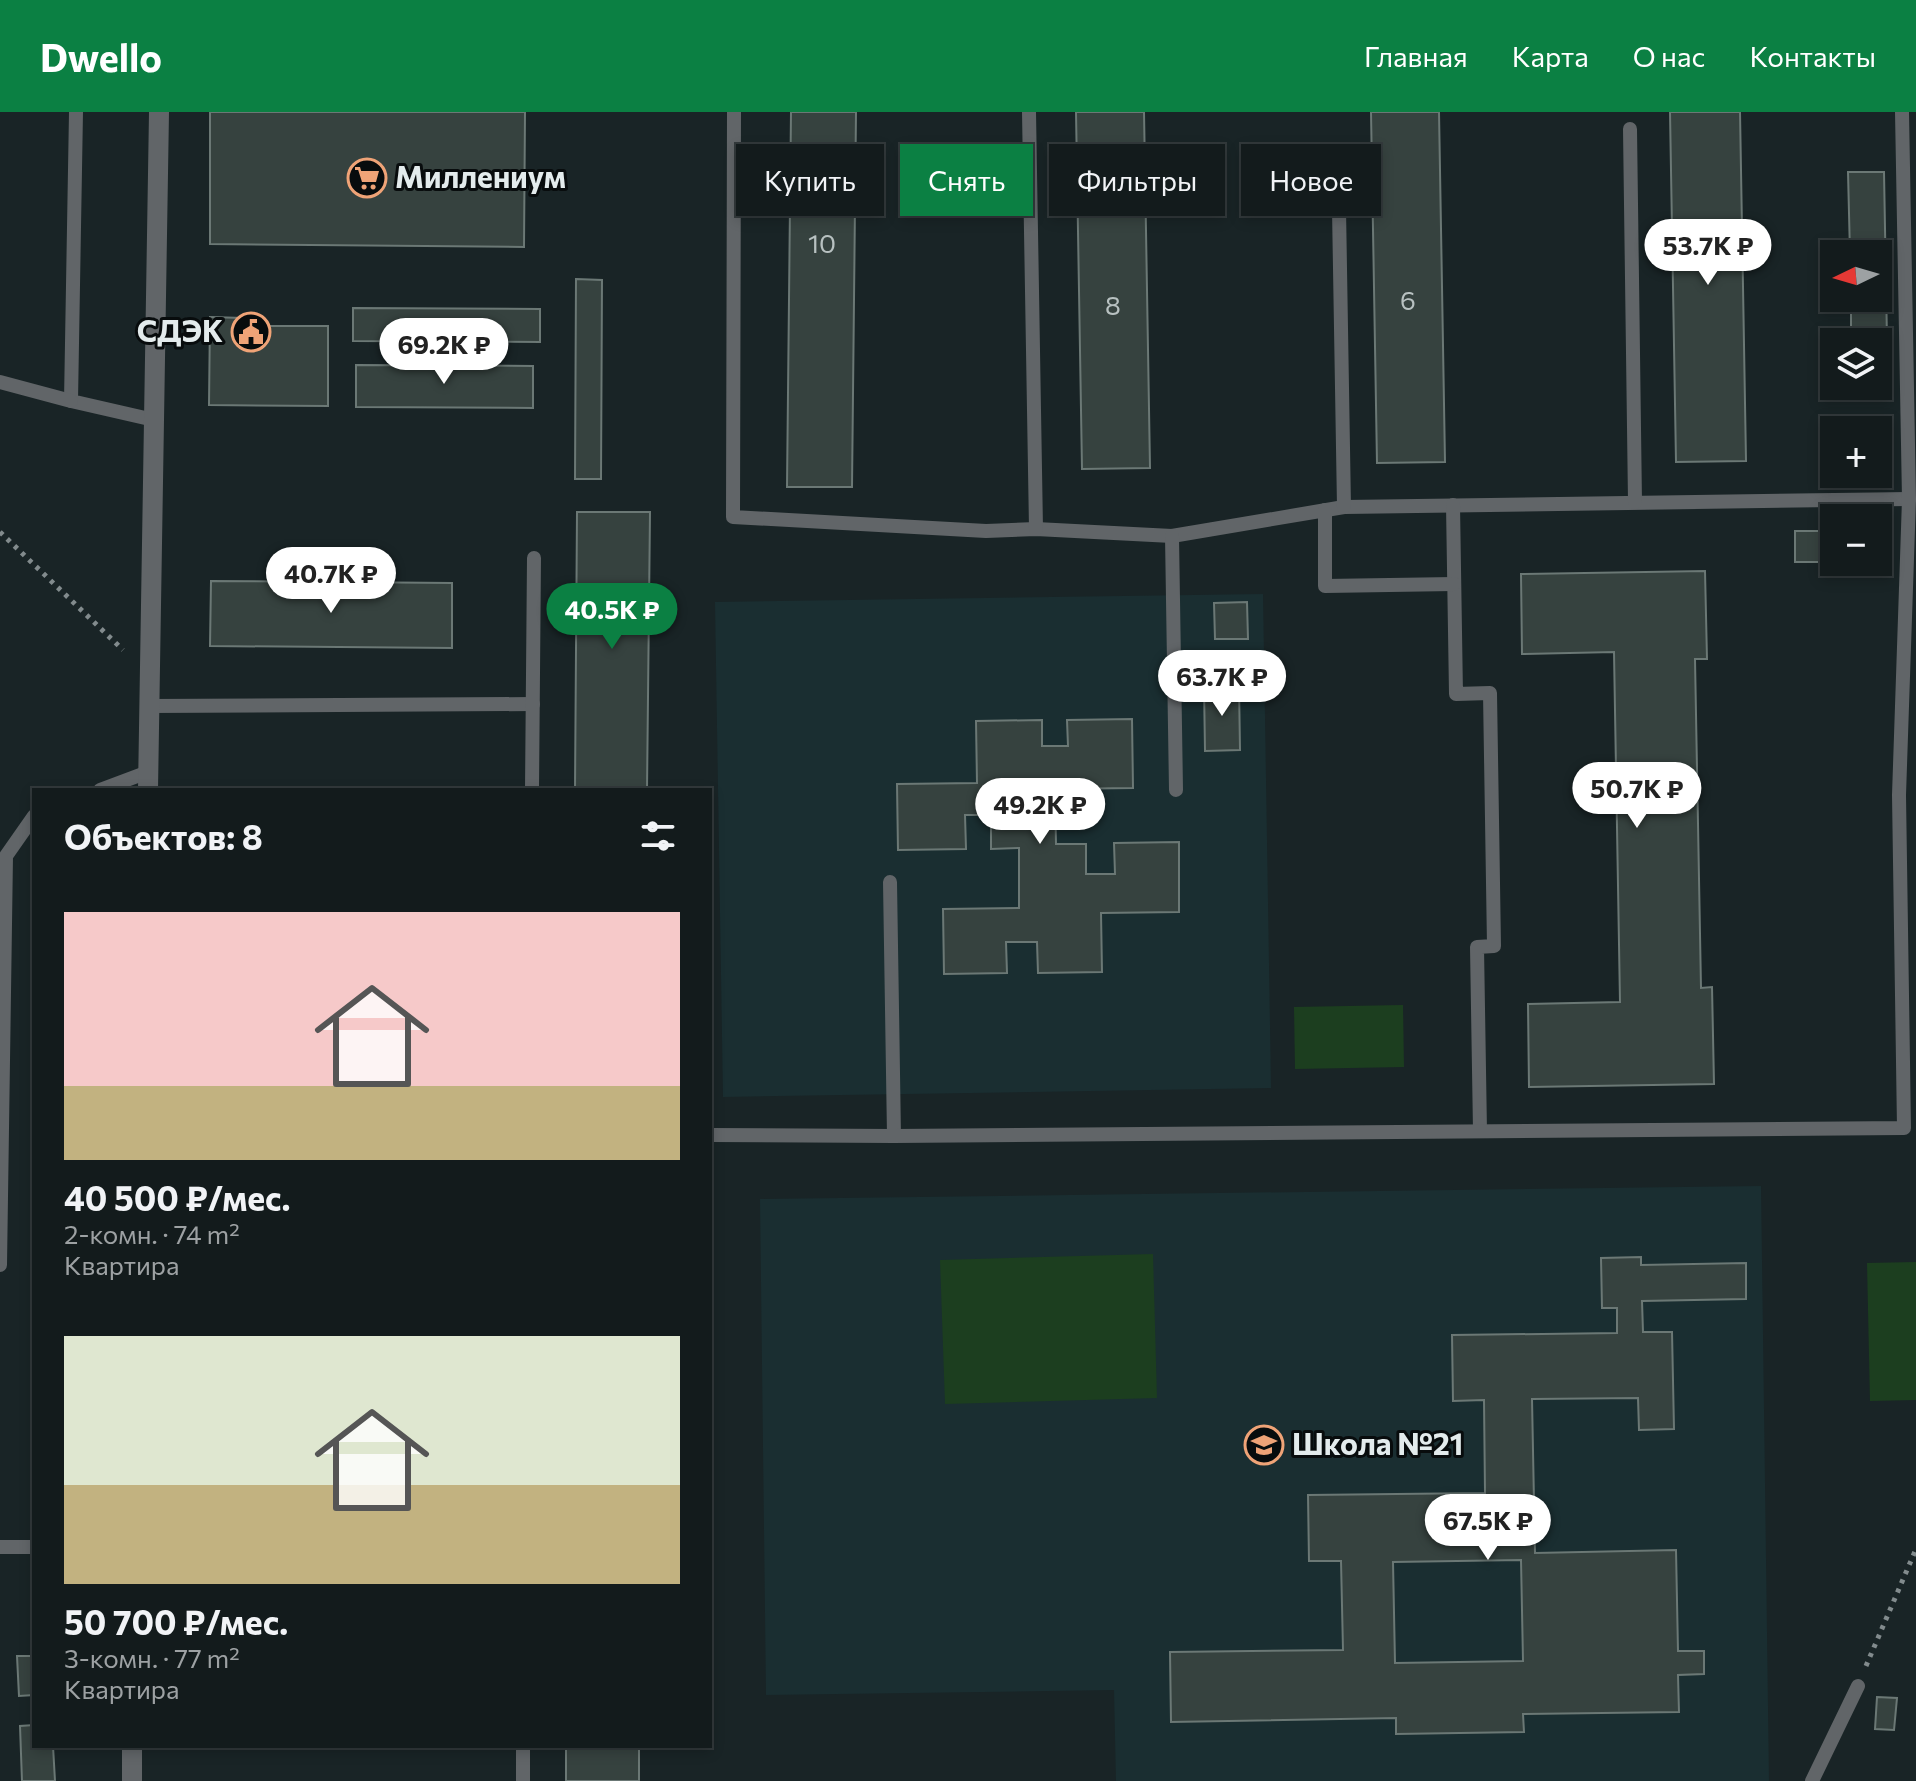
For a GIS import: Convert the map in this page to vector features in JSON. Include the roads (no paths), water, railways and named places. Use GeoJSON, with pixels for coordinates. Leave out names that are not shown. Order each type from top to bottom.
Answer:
{"type":"FeatureCollection","features":[{"type":"Feature","properties":{"kind":"street"},"geometry":{"type":"LineString","coordinates":[[148,781],[159,112]]}},
{"type":"Feature","properties":{"kind":"street"},"geometry":{"type":"LineString","coordinates":[[132,1748],[132,1781]]}},
{"type":"Feature","properties":{"kind":"lane"},"geometry":{"type":"LineString","coordinates":[[71,401],[76,112]]}},
{"type":"Feature","properties":{"kind":"lane"},"geometry":{"type":"LineString","coordinates":[[734,112],[733,517],[986,531],[1036,529],[1172,536],[1344,507],[1909,499]]}},
{"type":"Feature","properties":{"kind":"lane"},"geometry":{"type":"LineString","coordinates":[[1029,112],[1036,529]]}},
{"type":"Feature","properties":{"kind":"lane"},"geometry":{"type":"LineString","coordinates":[[712,1135],[1904,1128],[1909,970],[1899,795],[1909,499],[1902,112]]}},
{"type":"Feature","properties":{"kind":"lane"},"geometry":{"type":"LineString","coordinates":[[1630,129],[1635,502]]}},
{"type":"Feature","properties":{"kind":"lane"},"geometry":{"type":"LineString","coordinates":[[1339,216],[1344,507]]}},
{"type":"Feature","properties":{"kind":"lane"},"geometry":{"type":"LineString","coordinates":[[0,382],[154,420]]}},
{"type":"Feature","properties":{"kind":"lane"},"geometry":{"type":"LineString","coordinates":[[1453,505],[1456,694],[1490,693],[1494,946],[1477,947],[1480,1131]]}},
{"type":"Feature","properties":{"kind":"lane"},"geometry":{"type":"LineString","coordinates":[[1325,510],[1325,586],[1454,584]]}},
{"type":"Feature","properties":{"kind":"lane"},"geometry":{"type":"LineString","coordinates":[[1172,536],[1176,790]]}},
{"type":"Feature","properties":{"kind":"lane"},"geometry":{"type":"LineString","coordinates":[[532,788],[534,558]]}},
{"type":"Feature","properties":{"kind":"lane"},"geometry":{"type":"LineString","coordinates":[[149,706],[533,704]]}},
{"type":"Feature","properties":{"kind":"lane"},"geometry":{"type":"LineString","coordinates":[[111,788],[148,781]]}},
{"type":"Feature","properties":{"kind":"lane"},"geometry":{"type":"LineString","coordinates":[[1899,795],[1916,795]]}},
{"type":"Feature","properties":{"kind":"lane"},"geometry":{"type":"LineString","coordinates":[[0,1265],[6,856],[32,819]]}},
{"type":"Feature","properties":{"kind":"lane"},"geometry":{"type":"LineString","coordinates":[[890,882],[894,1136]]}},
{"type":"Feature","properties":{"kind":"lane"},"geometry":{"type":"LineString","coordinates":[[0,1547],[32,1547]]}},
{"type":"Feature","properties":{"kind":"lane"},"geometry":{"type":"LineString","coordinates":[[1812,1781],[1858,1686]]}},
{"type":"Feature","properties":{"kind":"lane"},"geometry":{"type":"LineString","coordinates":[[523,1748],[523,1781]]}},
{"type":"Feature","properties":{"kind":"place","name":"Миллениум"},"geometry":{"type":"Point","coordinates":[367,178]}},
{"type":"Feature","properties":{"kind":"place","name":"СДЭК"},"geometry":{"type":"Point","coordinates":[251,332]}},
{"type":"Feature","properties":{"kind":"place","name":"Школа №21"},"geometry":{"type":"Point","coordinates":[1264,1445]}}]}
